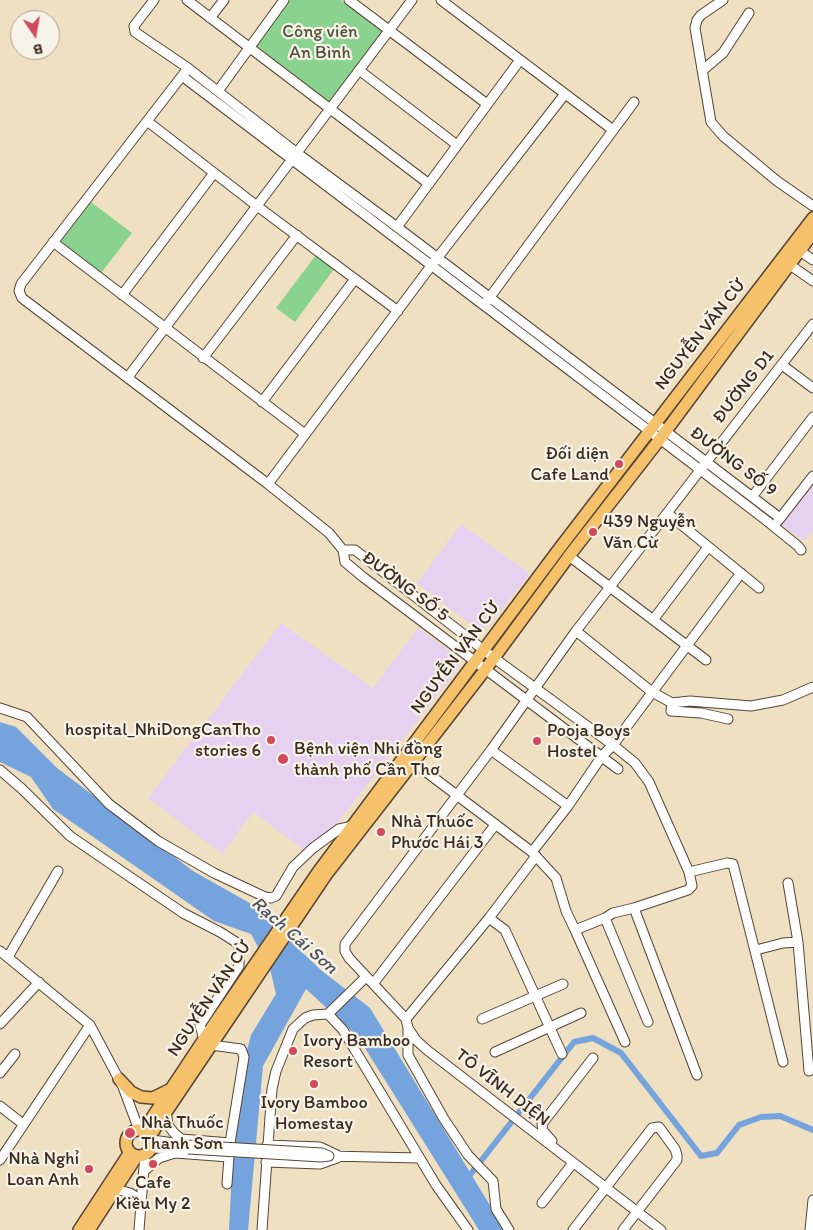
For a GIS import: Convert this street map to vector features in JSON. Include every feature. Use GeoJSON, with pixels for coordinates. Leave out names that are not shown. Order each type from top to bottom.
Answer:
{"type":"FeatureCollection","features":[{"type":"Feature","properties":{"kind":"main road","name":"NGUYỄN VĂN CỪ"},"geometry":{"type":"LineString","coordinates":[[89,1230],[143,1143],[172,1087],[207,1042],[322,874],[352,826],[485,670],[569,556],[663,435],[786,262],[813,218]]}},
{"type":"Feature","properties":{"kind":"main road","name":"NGUYỄN VĂN CỪ"},"geometry":{"type":"LineString","coordinates":[[322,874],[409,759],[484,650],[559,548],[652,427],[786,262],[800,251],[813,233]]}},
{"type":"Feature","properties":{"kind":"main road"},"geometry":{"type":"LineString","coordinates":[[559,548],[569,556]]}},
{"type":"Feature","properties":{"kind":"main road","name":"NGUYỄN VĂN CỪ"},"geometry":{"type":"LineString","coordinates":[[79,1230],[166,1111],[207,1042]]}},
{"type":"Feature","properties":{"kind":"main road"},"geometry":{"type":"LineString","coordinates":[[119,1079],[131,1092],[141,1097],[153,1098],[172,1087]]}},
{"type":"Feature","properties":{"kind":"street"},"geometry":{"type":"LineString","coordinates":[[154,0],[134,26],[135,32],[218,91],[294,156],[431,266],[486,301]]}},
{"type":"Feature","properties":{"kind":"street"},"geometry":{"type":"LineString","coordinates":[[187,0],[429,184]]}},
{"type":"Feature","properties":{"kind":"street"},"geometry":{"type":"LineString","coordinates":[[210,18],[224,0]]}},
{"type":"Feature","properties":{"kind":"street"},"geometry":{"type":"LineString","coordinates":[[218,91],[284,0]]}},
{"type":"Feature","properties":{"kind":"street"},"geometry":{"type":"LineString","coordinates":[[349,0],[487,104]]}},
{"type":"Feature","properties":{"kind":"street"},"geometry":{"type":"LineString","coordinates":[[128,377],[412,0]]}},
{"type":"Feature","properties":{"kind":"street"},"geometry":{"type":"LineString","coordinates":[[441,0],[613,130]]}},
{"type":"Feature","properties":{"kind":"street"},"geometry":{"type":"LineString","coordinates":[[723,0],[708,9],[696,24],[710,119],[716,129],[777,181],[813,206]]}},
{"type":"Feature","properties":{"kind":"street"},"geometry":{"type":"LineString","coordinates":[[703,70],[723,53],[749,13]]}},
{"type":"Feature","properties":{"kind":"street"},"geometry":{"type":"LineString","coordinates":[[397,227],[520,60]]}},
{"type":"Feature","properties":{"kind":"street"},"geometry":{"type":"LineString","coordinates":[[188,68],[53,242],[18,291],[22,298],[268,484],[329,533],[344,550]]}},
{"type":"Feature","properties":{"kind":"street"},"geometry":{"type":"LineString","coordinates":[[359,70],[457,145]]}},
{"type":"Feature","properties":{"kind":"street"},"geometry":{"type":"LineString","coordinates":[[182,76],[397,227],[438,258],[486,301],[703,466],[801,550]]}},
{"type":"Feature","properties":{"kind":"street"},"geometry":{"type":"LineString","coordinates":[[268,484],[431,266],[565,94]]}},
{"type":"Feature","properties":{"kind":"street"},"geometry":{"type":"LineString","coordinates":[[486,301],[634,102]]}},
{"type":"Feature","properties":{"kind":"street"},"geometry":{"type":"LineString","coordinates":[[147,121],[398,311]]}},
{"type":"Feature","properties":{"kind":"street"},"geometry":{"type":"LineString","coordinates":[[122,295],[214,173]]}},
{"type":"Feature","properties":{"kind":"street"},"geometry":{"type":"LineString","coordinates":[[203,358],[297,235]]}},
{"type":"Feature","properties":{"kind":"street"},"geometry":{"type":"LineString","coordinates":[[53,242],[305,434]]}},
{"type":"Feature","properties":{"kind":"street"},"geometry":{"type":"LineString","coordinates":[[800,251],[813,260]]}},
{"type":"Feature","properties":{"kind":"street"},"geometry":{"type":"LineString","coordinates":[[786,262],[813,282]]}},
{"type":"Feature","properties":{"kind":"street"},"geometry":{"type":"LineString","coordinates":[[262,402],[355,279]]}},
{"type":"Feature","properties":{"kind":"street","name":"ĐƯỜNG D1"},"geometry":{"type":"LineString","coordinates":[[345,951],[345,944],[492,750],[576,631],[811,330]]}},
{"type":"Feature","properties":{"kind":"street"},"geometry":{"type":"LineString","coordinates":[[782,365],[813,388]]}},
{"type":"Feature","properties":{"kind":"street"},"geometry":{"type":"LineString","coordinates":[[752,497],[813,417]]}},
{"type":"Feature","properties":{"kind":"street","name":"ĐƯỜNG SỐ 9"},"geometry":{"type":"LineString","coordinates":[[703,466],[752,497],[780,518]]}},
{"type":"Feature","properties":{"kind":"street"},"geometry":{"type":"LineString","coordinates":[[774,526],[813,476]]}},
{"type":"Feature","properties":{"kind":"street"},"geometry":{"type":"LineString","coordinates":[[667,513],[759,588]]}},
{"type":"Feature","properties":{"kind":"street"},"geometry":{"type":"LineString","coordinates":[[653,620],[708,547]]}},
{"type":"Feature","properties":{"kind":"street","name":"ĐƯỜNG SỐ 5"},"geometry":{"type":"LineString","coordinates":[[618,769],[351,567],[345,562],[344,550],[355,550],[494,658],[635,763],[649,782],[689,872]]}},
{"type":"Feature","properties":{"kind":"street"},"geometry":{"type":"LineString","coordinates":[[569,556],[706,660]]}},
{"type":"Feature","properties":{"kind":"street"},"geometry":{"type":"LineString","coordinates":[[509,1230],[496,1209],[493,1181],[469,1156],[444,1119],[408,1055],[407,1023],[489,918],[602,756],[613,745],[741,573]]}},
{"type":"Feature","properties":{"kind":"street"},"geometry":{"type":"LineString","coordinates":[[576,631],[652,692],[672,703],[690,701],[751,706],[783,700],[813,687]]}},
{"type":"Feature","properties":{"kind":"street"},"geometry":{"type":"LineString","coordinates":[[672,703],[671,711],[701,713],[728,719]]}},
{"type":"Feature","properties":{"kind":"street"},"geometry":{"type":"LineString","coordinates":[[0,708],[27,717],[109,804],[158,841],[214,872],[265,896],[271,898],[276,896],[293,867],[313,848],[339,829],[352,826]]}},
{"type":"Feature","properties":{"kind":"street"},"geometry":{"type":"LineString","coordinates":[[492,750],[568,806]]}},
{"type":"Feature","properties":{"kind":"street"},"geometry":{"type":"LineString","coordinates":[[409,759],[534,854],[556,878],[566,911],[625,1042]]}},
{"type":"Feature","properties":{"kind":"street"},"geometry":{"type":"LineString","coordinates":[[0,770],[70,836],[183,913],[239,944],[239,966],[200,1026],[207,1042],[241,1049],[244,1057],[228,1157],[227,1184]]}},
{"type":"Feature","properties":{"kind":"street"},"geometry":{"type":"LineString","coordinates":[[262,1230],[272,1089],[284,1047],[292,1029],[305,1018],[330,1011],[367,981],[495,825]]}},
{"type":"Feature","properties":{"kind":"street"},"geometry":{"type":"LineString","coordinates":[[575,930],[605,918],[613,912],[634,908],[688,890],[692,886],[689,872],[727,862],[733,864],[783,1062]]}},
{"type":"Feature","properties":{"kind":"street"},"geometry":{"type":"LineString","coordinates":[[8,957],[58,871]]}},
{"type":"Feature","properties":{"kind":"street"},"geometry":{"type":"LineString","coordinates":[[788,883],[809,1023],[809,1071]]}},
{"type":"Feature","properties":{"kind":"street"},"geometry":{"type":"LineString","coordinates":[[634,908],[697,1075]]}},
{"type":"Feature","properties":{"kind":"street"},"geometry":{"type":"LineString","coordinates":[[489,918],[505,930],[562,1054]]}},
{"type":"Feature","properties":{"kind":"street"},"geometry":{"type":"LineString","coordinates":[[605,918],[648,1022]]}},
{"type":"Feature","properties":{"kind":"street"},"geometry":{"type":"LineString","coordinates":[[756,950],[783,943],[798,942]]}},
{"type":"Feature","properties":{"kind":"street"},"geometry":{"type":"LineString","coordinates":[[0,951],[90,1025],[119,1079],[143,1143],[144,1171],[139,1230]]}},
{"type":"Feature","properties":{"kind":"street","name":"TÔ VĨNH DIỆN"},"geometry":{"type":"LineString","coordinates":[[345,951],[367,981],[407,1023],[416,1040],[427,1050],[661,1230]]}},
{"type":"Feature","properties":{"kind":"street"},"geometry":{"type":"LineString","coordinates":[[0,1024],[39,982]]}},
{"type":"Feature","properties":{"kind":"street"},"geometry":{"type":"LineString","coordinates":[[482,1019],[563,984]]}},
{"type":"Feature","properties":{"kind":"street"},"geometry":{"type":"LineString","coordinates":[[330,1011],[436,1186],[468,1230]]}},
{"type":"Feature","properties":{"kind":"street"},"geometry":{"type":"LineString","coordinates":[[495,1052],[581,1013]]}},
{"type":"Feature","properties":{"kind":"street"},"geometry":{"type":"LineString","coordinates":[[0,1160],[90,1025]]}},
{"type":"Feature","properties":{"kind":"street"},"geometry":{"type":"LineString","coordinates":[[0,1073],[15,1054]]}},
{"type":"Feature","properties":{"kind":"street"},"geometry":{"type":"LineString","coordinates":[[562,1154],[561,1149],[543,1131],[542,1124],[593,1058]]}},
{"type":"Feature","properties":{"kind":"street"},"geometry":{"type":"LineString","coordinates":[[0,1106],[23,1124]]}},
{"type":"Feature","properties":{"kind":"street"},"geometry":{"type":"LineString","coordinates":[[166,1111],[168,1125],[174,1134],[181,1139],[230,1143]]}},
{"type":"Feature","properties":{"kind":"street"},"geometry":{"type":"LineString","coordinates":[[573,1230],[604,1187],[652,1128],[659,1127],[675,1149],[677,1158],[623,1230]]}},
{"type":"Feature","properties":{"kind":"street"},"geometry":{"type":"LineString","coordinates":[[143,1143],[322,1153],[329,1156],[342,1157],[419,1158]]}},
{"type":"Feature","properties":{"kind":"street"},"geometry":{"type":"LineString","coordinates":[[267,1145],[320,1147],[342,1157]]}},
{"type":"Feature","properties":{"kind":"street"},"geometry":{"type":"LineString","coordinates":[[144,1171],[159,1158],[175,1153],[228,1157]]}},
{"type":"Feature","properties":{"kind":"street"},"geometry":{"type":"LineString","coordinates":[[266,1162],[320,1164],[342,1157]]}},
{"type":"Feature","properties":{"kind":"street"},"geometry":{"type":"LineString","coordinates":[[542,1203],[573,1163]]}},
{"type":"Feature","properties":{"kind":"street"},"geometry":{"type":"LineString","coordinates":[[115,1189],[130,1193],[142,1200]]}},
{"type":"Feature","properties":{"kind":"street"},"geometry":{"type":"LineString","coordinates":[[810,1230],[813,1200]]}},
{"type":"Feature","properties":{"kind":"shaded area"},"geometry":{"type":"Polygon","coordinates":[[[813,476],[813,530],[804,541],[778,522],[813,476]]]}},
{"type":"Feature","properties":{"kind":"shaded area"},"geometry":{"type":"Polygon","coordinates":[[[461,524],[530,574],[489,625],[481,630],[477,629],[417,583],[461,524]]]}},
{"type":"Feature","properties":{"kind":"shaded area","name":"Bệnh viện Nhi đồng thành phố Cần Thơ"},"geometry":{"type":"Polygon","coordinates":[[[281,623],[373,688],[418,628],[458,657],[460,666],[334,827],[305,851],[253,812],[222,854],[148,798],[281,623]]]}},
{"type":"Feature","properties":{"kind":"green space","name":"Công viên An Bình"},"geometry":{"type":"Polygon","coordinates":[[[290,0],[341,0],[383,31],[329,102],[255,47],[290,0]]]}},
{"type":"Feature","properties":{"kind":"green space"},"geometry":{"type":"Polygon","coordinates":[[[91,202],[132,233],[101,273],[60,242],[91,202]]]}},
{"type":"Feature","properties":{"kind":"green space"},"geometry":{"type":"Polygon","coordinates":[[[316,255],[334,269],[295,322],[276,308],[316,255]]]}},
{"type":"Feature","properties":{"kind":"water","name":"Rạch Cái Sơn"},"geometry":{"type":"Polygon","coordinates":[[[0,722],[16,727],[57,768],[193,871],[269,914],[289,940],[322,971],[370,1008],[505,1230],[479,1230],[358,1037],[306,989],[263,1066],[248,1230],[229,1230],[236,1091],[251,1035],[276,994],[270,969],[251,934],[214,921],[53,809],[31,777],[0,762],[0,722]]]}},
{"type":"Feature","properties":{"kind":"waterway"},"geometry":{"type":"LineString","coordinates":[[470,1175],[574,1042],[593,1038],[621,1053],[701,1156],[717,1153],[739,1125],[761,1117],[780,1116],[813,1130]]}},
{"type":"Feature","properties":{"kind":"place","name":"Đối diện Cafe Land"},"geometry":{"type":"Point","coordinates":[619,464]}},
{"type":"Feature","properties":{"kind":"place","name":"439 Nguyễn Văn Cừ"},"geometry":{"type":"Point","coordinates":[593,532]}},
{"type":"Feature","properties":{"kind":"place","name":"hospital_NhiDongCanTho stories 6"},"geometry":{"type":"Point","coordinates":[271,740]}},
{"type":"Feature","properties":{"kind":"place","name":"Pooja Boys Hostel"},"geometry":{"type":"Point","coordinates":[537,741]}},
{"type":"Feature","properties":{"kind":"place","name":"Bệnh viện Nhi đồng thành phố Cần Thơ"},"geometry":{"type":"Point","coordinates":[283,759]}},
{"type":"Feature","properties":{"kind":"place","name":"Nhà Thuốc Phước Hái 3"},"geometry":{"type":"Point","coordinates":[381,832]}},
{"type":"Feature","properties":{"kind":"place","name":"Ivory Bamboo Resort"},"geometry":{"type":"Point","coordinates":[293,1051]}},
{"type":"Feature","properties":{"kind":"place","name":"Ivory Bamboo Homestay"},"geometry":{"type":"Point","coordinates":[314,1084]}},
{"type":"Feature","properties":{"kind":"place","name":"Nhà Thuốc Thanh Sơn"},"geometry":{"type":"Point","coordinates":[130,1133]}},
{"type":"Feature","properties":{"kind":"place","name":"Cafe Kiều My 2"},"geometry":{"type":"Point","coordinates":[153,1164]}},
{"type":"Feature","properties":{"kind":"place","name":"Nhà Nghỉ Loan Anh"},"geometry":{"type":"Point","coordinates":[89,1169]}}]}
